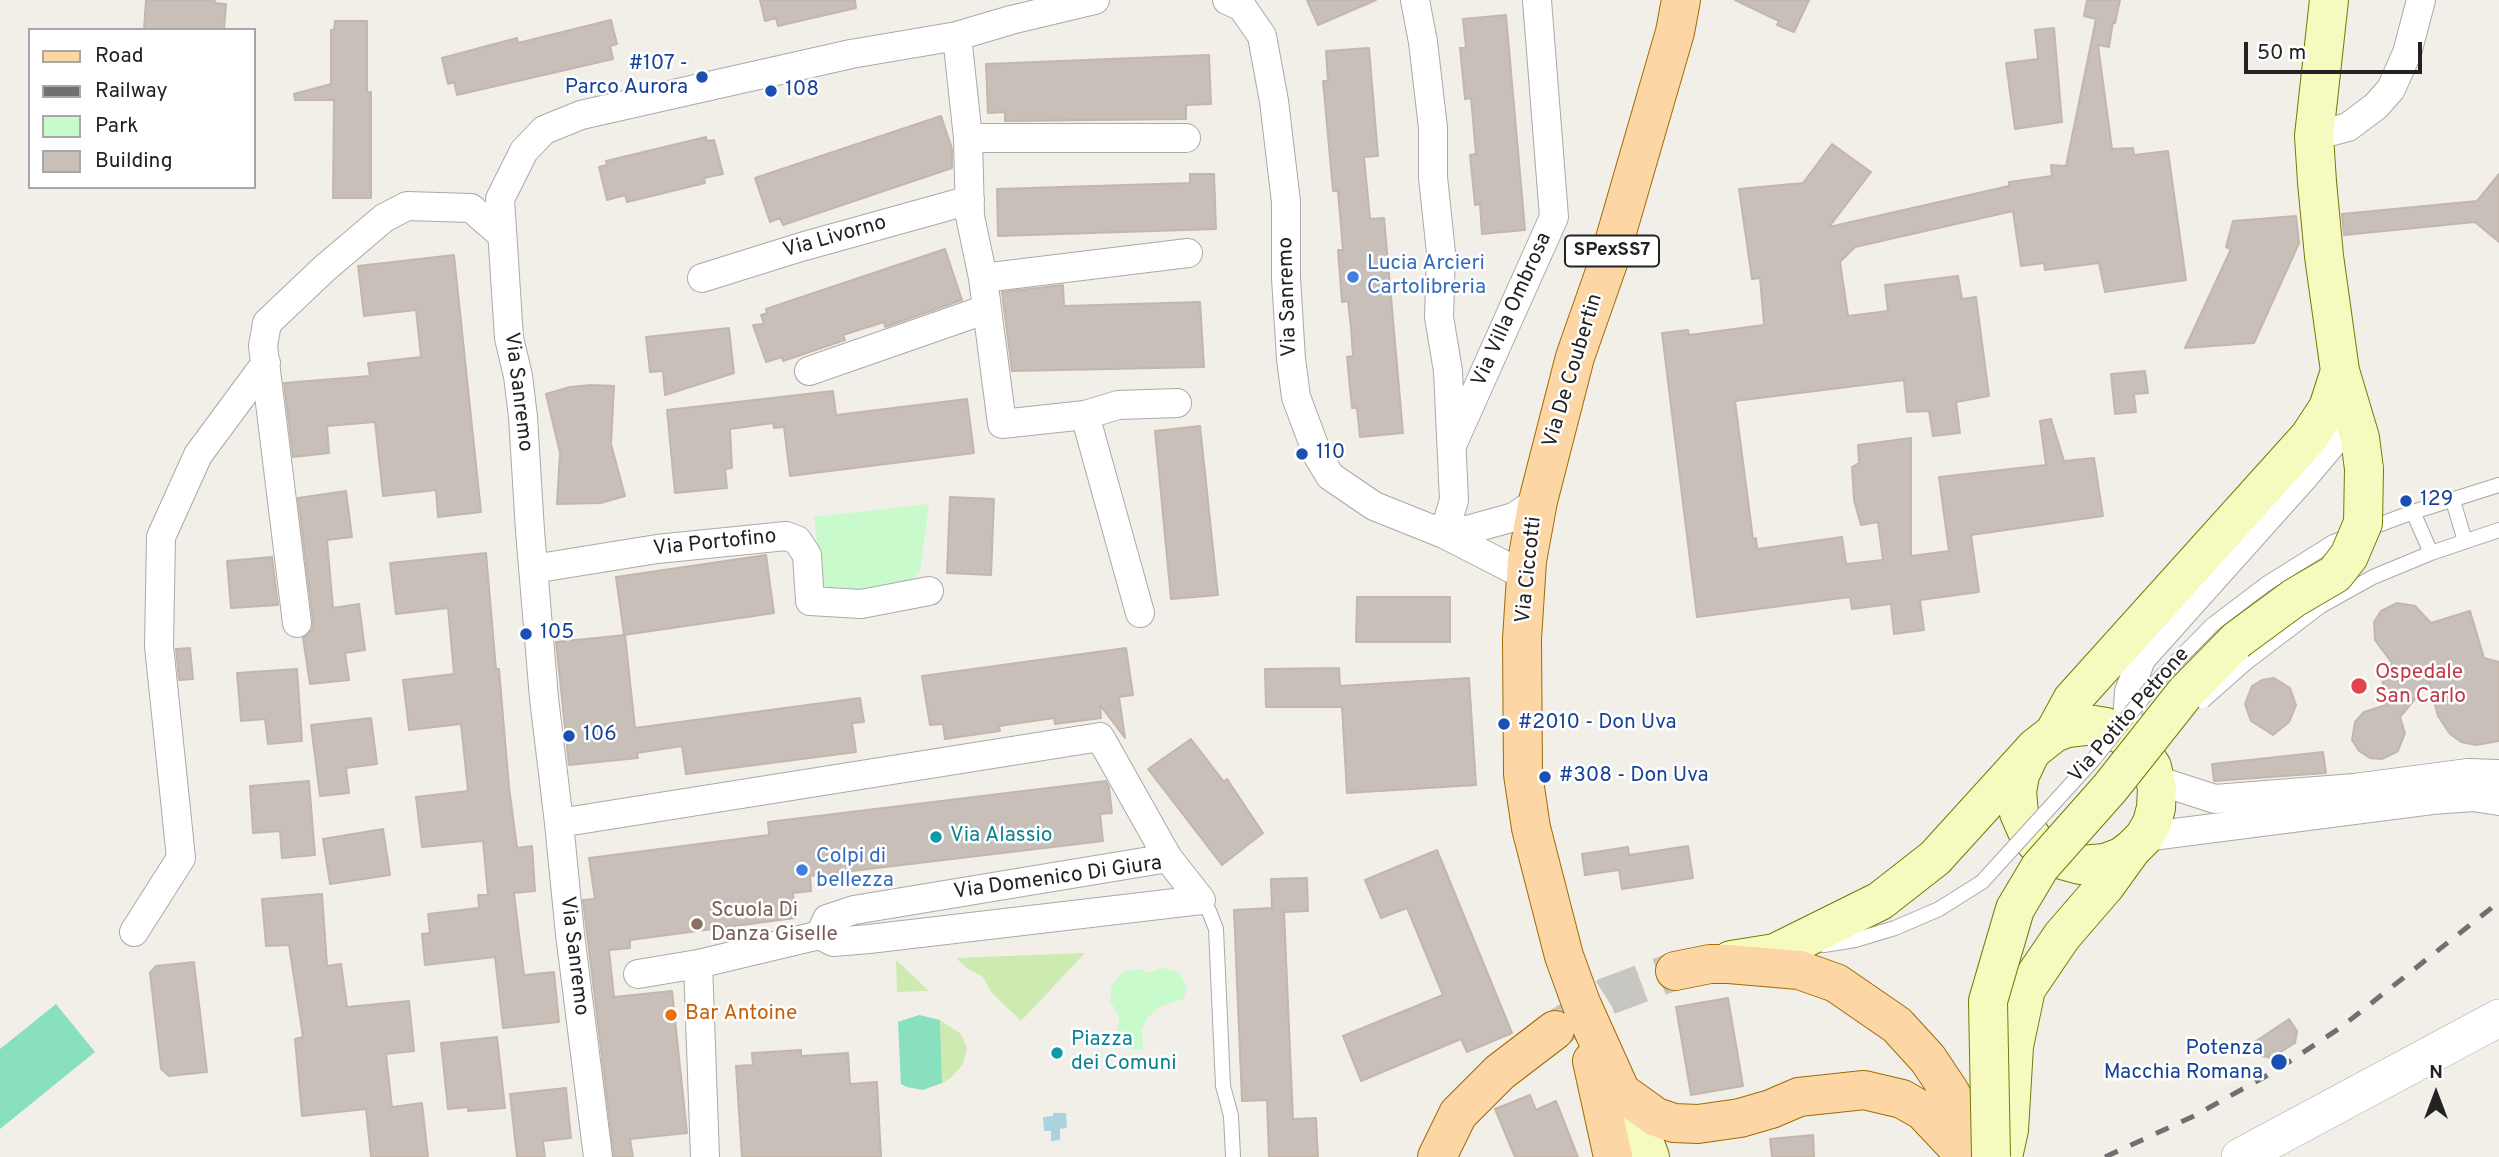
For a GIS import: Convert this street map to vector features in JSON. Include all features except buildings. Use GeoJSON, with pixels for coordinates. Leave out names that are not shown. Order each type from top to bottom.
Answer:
{"type":"FeatureCollection","features":[{"type":"Feature","properties":{"kind":"main road","name":"Via De Coubertin"},"geometry":{"type":"LineString","coordinates":[[1538,500],[1575,357],[1608,262],[1675,32],[1681,0]]}},
{"type":"Feature","properties":{"kind":"main road"},"geometry":{"type":"LineString","coordinates":[[1991,1157],[1988,1001],[2015,909],[2040,867],[2110,788],[2186,692],[2237,640],[2294,598],[2335,574],[2349,556],[2363,523],[2364,469],[2360,438],[2345,388],[2324,256],[2314,136],[2329,0]]}},
{"type":"Feature","properties":{"kind":"main road"},"geometry":{"type":"LineString","coordinates":[[2138,843],[2121,857],[2105,863],[2080,865],[2058,859],[2035,842],[2026,829],[2019,813],[2017,792],[2020,775],[2072,700],[2309,437],[2345,388]]}},
{"type":"Feature","properties":{"kind":"main road","name":"Via Ciccotti"},"geometry":{"type":"LineString","coordinates":[[1538,500],[1526,576],[1522,639],[1523,774],[1531,828],[1564,956],[1568,1016]]}},
{"type":"Feature","properties":{"kind":"main road"},"geometry":{"type":"LineString","coordinates":[[1980,1157],[1975,1140],[1950,1092],[1928,1059],[1897,1025],[1836,983],[1799,970],[1692,968],[1775,953],[1880,901],[1935,858],[2045,741],[2067,728],[2094,725],[2106,727],[2139,747],[2152,767],[2156,780],[2156,808],[2152,823],[2138,843],[2062,936],[2026,989],[2014,1046],[2008,1130],[2003,1157]]}},
{"type":"Feature","properties":{"kind":"main road"},"geometry":{"type":"LineString","coordinates":[[1423,1157],[1458,1114],[1500,1072],[1568,1016],[1613,1157]]}},
{"type":"Feature","properties":{"kind":"main road","name":"SPexSS7"},"geometry":{"type":"LineString","coordinates":[[1568,1016],[1621,1092],[1650,1157]]}},
{"type":"Feature","properties":{"kind":"main road"},"geometry":{"type":"LineString","coordinates":[[1621,1092],[1656,1117],[1674,1123],[1698,1124],[1740,1118],[1799,1097],[1864,1090],[1902,1099],[1923,1111],[1964,1157]]}},
{"type":"Feature","properties":{"kind":"main road"},"geometry":{"type":"LineString","coordinates":[[1437,1157],[1458,1114]]}},
{"type":"Feature","properties":{"kind":"street","name":"Via Sanremo"},"geometry":{"type":"LineString","coordinates":[[598,1157],[544,698],[523,417],[518,376],[509,338],[500,199],[524,151],[544,130],[581,116],[894,45],[957,36],[1020,8],[1095,0]]}},
{"type":"Feature","properties":{"kind":"street","name":"Via Sanremo"},"geometry":{"type":"LineString","coordinates":[[1227,0],[1242,7],[1262,36],[1275,101],[1286,202],[1286,278],[1292,372],[1296,397],[1318,456],[1330,476],[1374,506],[1444,534],[1526,576]]}},
{"type":"Feature","properties":{"kind":"street"},"geometry":{"type":"LineString","coordinates":[[1415,0],[1433,128],[1433,177],[1441,253],[1440,317],[1448,371],[1454,500],[1444,534],[1514,517],[1538,500]]}},
{"type":"Feature","properties":{"kind":"street","name":"Via Villa Ombrosa"},"geometry":{"type":"LineString","coordinates":[[1451,449],[1555,217],[1537,0]]}},
{"type":"Feature","properties":{"kind":"street"},"geometry":{"type":"LineString","coordinates":[[2314,136],[2348,127],[2376,106],[2391,89],[2407,53],[2421,0]]}},
{"type":"Feature","properties":{"kind":"street"},"geometry":{"type":"LineString","coordinates":[[957,36],[968,138],[970,216],[983,278],[1002,424],[1085,415],[1118,405],[1177,403]]}},
{"type":"Feature","properties":{"kind":"street"},"geometry":{"type":"LineString","coordinates":[[968,138],[1186,138]]}},
{"type":"Feature","properties":{"kind":"street","name":"Via Livorno"},"geometry":{"type":"LineString","coordinates":[[702,278],[970,200]]}},
{"type":"Feature","properties":{"kind":"street"},"geometry":{"type":"LineString","coordinates":[[297,623],[263,346],[267,323],[325,268],[384,218],[407,206],[471,208],[502,235]]}},
{"type":"Feature","properties":{"kind":"street"},"geometry":{"type":"LineString","coordinates":[[983,278],[1188,253]]}},
{"type":"Feature","properties":{"kind":"street"},"geometry":{"type":"LineString","coordinates":[[809,371],[987,309]]}},
{"type":"Feature","properties":{"kind":"street"},"geometry":{"type":"LineString","coordinates":[[134,932],[181,858],[159,646],[161,537],[198,455],[266,363]]}},
{"type":"Feature","properties":{"kind":"street"},"geometry":{"type":"LineString","coordinates":[[2126,737],[2129,692],[2141,659],[2340,434],[2347,420],[2345,388]]}},
{"type":"Feature","properties":{"kind":"street"},"geometry":{"type":"LineString","coordinates":[[1085,415],[1140,613]]}},
{"type":"Feature","properties":{"kind":"street","name":"Via Portofino"},"geometry":{"type":"LineString","coordinates":[[533,569],[657,549],[786,536],[797,540],[807,555],[810,601],[861,604],[929,591]]}},
{"type":"Feature","properties":{"kind":"street"},"geometry":{"type":"LineString","coordinates":[[559,823],[1100,737],[1168,858]]}},
{"type":"Feature","properties":{"kind":"street"},"geometry":{"type":"LineString","coordinates":[[2156,780],[2215,799],[2354,788],[2468,773],[2499,774]]}},
{"type":"Feature","properties":{"kind":"street"},"geometry":{"type":"LineString","coordinates":[[2138,843],[2432,800],[2473,797],[2499,801]]}},
{"type":"Feature","properties":{"kind":"street","name":"Via Domenico Di Giura"},"geometry":{"type":"LineString","coordinates":[[820,935],[827,919],[854,910],[1168,858],[1201,900]]}},
{"type":"Feature","properties":{"kind":"street","name":"Via Domenico Di Giura"},"geometry":{"type":"LineString","coordinates":[[638,974],[698,964],[820,935],[833,942],[869,939],[1201,900]]}},
{"type":"Feature","properties":{"kind":"street"},"geometry":{"type":"LineString","coordinates":[[698,964],[705,1157]]}},
{"type":"Feature","properties":{"kind":"street"},"geometry":{"type":"LineString","coordinates":[[2239,1157],[2499,1018]]}},
{"type":"Feature","properties":{"kind":"lane","name":"Via Potito Petrone"},"geometry":{"type":"LineString","coordinates":[[1775,953],[1855,940],[1895,928],[1939,909],[1982,882],[2093,760],[2154,684],[2212,625],[2266,584],[2333,542],[2413,512],[2499,485]]}},
{"type":"Feature","properties":{"kind":"lane"},"geometry":{"type":"LineString","coordinates":[[2453,501],[2465,541]]}},
{"type":"Feature","properties":{"kind":"lane"},"geometry":{"type":"LineString","coordinates":[[2413,512],[2431,553]]}},
{"type":"Feature","properties":{"kind":"lane","name":"Via Potito Petrone"},"geometry":{"type":"LineString","coordinates":[[2110,788],[2246,663],[2321,606],[2374,577],[2431,553],[2499,530]]}},
{"type":"Feature","properties":{"kind":"lane"},"geometry":{"type":"LineString","coordinates":[[1201,900],[1216,929],[1223,1086],[1230,1116],[1233,1157]]}},
{"type":"Feature","properties":{"kind":"green space"},"geometry":{"type":"Polygon","coordinates":[[[929,504],[920,572],[901,590],[834,594],[822,585],[814,517],[929,504]]]}},
{"type":"Feature","properties":{"kind":"green space"},"geometry":{"type":"Polygon","coordinates":[[[1085,953],[1021,1021],[991,992],[983,977],[956,958],[1085,953]]]}},
{"type":"Feature","properties":{"kind":"green space"},"geometry":{"type":"Polygon","coordinates":[[[896,960],[929,991],[897,992],[896,960]]]}},
{"type":"Feature","properties":{"kind":"green space"},"geometry":{"type":"Polygon","coordinates":[[[1161,968],[1176,971],[1181,976],[1187,989],[1183,999],[1159,1007],[1146,1020],[1142,1030],[1143,1050],[1107,1045],[1114,1039],[1119,1021],[1110,1001],[1112,984],[1124,971],[1140,969],[1149,973],[1161,968]]]}},
{"type":"Feature","properties":{"kind":"green space"},"geometry":{"type":"Polygon","coordinates":[[[56,1004],[95,1052],[0,1129],[0,1049],[56,1004]]]}},
{"type":"Feature","properties":{"kind":"green space"},"geometry":{"type":"Polygon","coordinates":[[[919,1015],[940,1020],[942,1083],[923,1090],[901,1084],[898,1022],[919,1015]]]}},
{"type":"Feature","properties":{"kind":"green space"},"geometry":{"type":"Polygon","coordinates":[[[940,1020],[961,1034],[967,1048],[963,1064],[951,1078],[942,1083],[940,1020]]]}},
{"type":"Feature","properties":{"kind":"water"},"geometry":{"type":"Polygon","coordinates":[[[1053,1113],[1066,1113],[1067,1128],[1060,1129],[1060,1140],[1051,1141],[1051,1131],[1044,1131],[1043,1117],[1053,1116],[1053,1113]]]}},
{"type":"Feature","properties":{"kind":"tunnel"},"geometry":{"type":"LineString","coordinates":[[1558,1028],[1608,996],[1675,971]]}},
{"type":"Feature","properties":{"kind":"railway"},"geometry":{"type":"LineString","coordinates":[[2105,1157],[2194,1116],[2275,1071],[2340,1028],[2499,902]]}},
{"type":"Feature","properties":{"kind":"place","name":"#107 - Parco Aurora"},"geometry":{"type":"Point","coordinates":[702,77]}},
{"type":"Feature","properties":{"kind":"place","name":"108"},"geometry":{"type":"Point","coordinates":[771,91]}},
{"type":"Feature","properties":{"kind":"place","name":"Lucia Arcieri Cartolibreria"},"geometry":{"type":"Point","coordinates":[1353,277]}},
{"type":"Feature","properties":{"kind":"place","name":"110"},"geometry":{"type":"Point","coordinates":[1302,454]}},
{"type":"Feature","properties":{"kind":"place","name":"129"},"geometry":{"type":"Point","coordinates":[2406,501]}},
{"type":"Feature","properties":{"kind":"place","name":"105"},"geometry":{"type":"Point","coordinates":[526,634]}},
{"type":"Feature","properties":{"kind":"place","name":"Ospedale San Carlo"},"geometry":{"type":"Point","coordinates":[2359,686]}},
{"type":"Feature","properties":{"kind":"place","name":"#2010 - Don Uva"},"geometry":{"type":"Point","coordinates":[1504,724]}},
{"type":"Feature","properties":{"kind":"place","name":"106"},"geometry":{"type":"Point","coordinates":[569,736]}},
{"type":"Feature","properties":{"kind":"place","name":"#308 - Don Uva"},"geometry":{"type":"Point","coordinates":[1545,777]}},
{"type":"Feature","properties":{"kind":"place","name":"Via Alassio"},"geometry":{"type":"Point","coordinates":[936,837]}},
{"type":"Feature","properties":{"kind":"place","name":"Colpi di bellezza"},"geometry":{"type":"Point","coordinates":[802,870]}},
{"type":"Feature","properties":{"kind":"place","name":"Scuola Di Danza Giselle"},"geometry":{"type":"Point","coordinates":[697,924]}},
{"type":"Feature","properties":{"kind":"place","name":"Bar Antoine"},"geometry":{"type":"Point","coordinates":[671,1015]}},
{"type":"Feature","properties":{"kind":"place","name":"Piazza dei Comuni"},"geometry":{"type":"Point","coordinates":[1057,1053]}},
{"type":"Feature","properties":{"kind":"place","name":"Potenza Macchia Romana"},"geometry":{"type":"Point","coordinates":[2279,1062]}}]}
